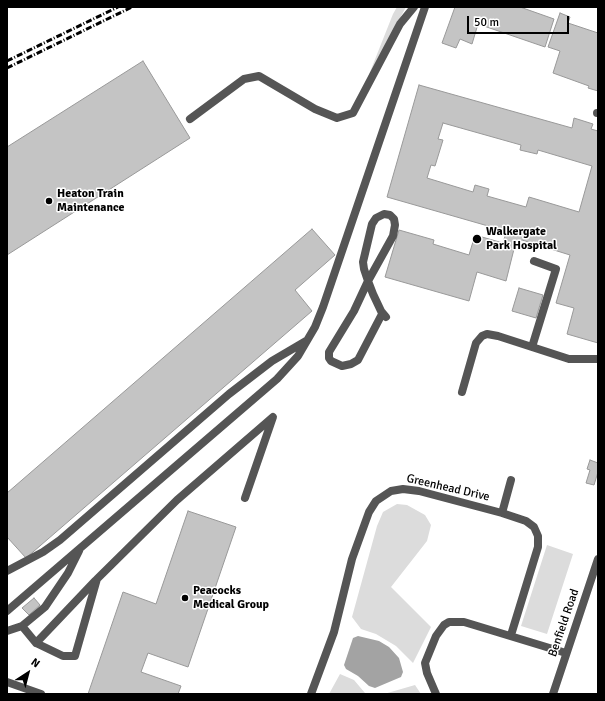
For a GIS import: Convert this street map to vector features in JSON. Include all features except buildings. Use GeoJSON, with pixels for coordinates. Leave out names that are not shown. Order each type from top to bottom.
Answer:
{"type":"FeatureCollection","features":[{"type":"Feature","properties":{"kind":"street"},"geometry":{"type":"LineString","coordinates":[[190,118],[244,79],[259,76],[315,109],[337,118],[352,113],[400,24],[414,7]]}},
{"type":"Feature","properties":{"kind":"street"},"geometry":{"type":"LineString","coordinates":[[7,611],[276,379],[298,356],[308,340],[324,307],[426,7]]}},
{"type":"Feature","properties":{"kind":"street"},"geometry":{"type":"LineString","coordinates":[[368,281],[363,262],[370,230],[376,218],[381,214],[387,214],[394,219],[394,230],[368,281],[354,311],[330,352],[329,358],[331,361],[342,366],[351,364],[358,360],[384,315],[368,281]]}},
{"type":"Feature","properties":{"kind":"street"},"geometry":{"type":"LineString","coordinates":[[532,347],[556,269],[534,262]]}},
{"type":"Feature","properties":{"kind":"street"},"geometry":{"type":"LineString","coordinates":[[462,392],[476,343],[482,336],[492,334],[569,359],[598,359]]}},
{"type":"Feature","properties":{"kind":"street"},"geometry":{"type":"LineString","coordinates":[[7,571],[43,552],[60,540],[228,394],[272,361],[308,340]]}},
{"type":"Feature","properties":{"kind":"street"},"geometry":{"type":"LineString","coordinates":[[36,643],[96,579],[177,500],[273,417],[245,498]]}},
{"type":"Feature","properties":{"kind":"street"},"geometry":{"type":"LineString","coordinates":[[502,513],[511,480]]}},
{"type":"Feature","properties":{"kind":"street","name":"Greenhead Drive"},"geometry":{"type":"LineString","coordinates":[[311,694],[334,632],[352,559],[369,512],[376,502],[391,491],[410,490],[502,513],[530,524],[537,532],[539,541],[537,555],[511,635]]}},
{"type":"Feature","properties":{"kind":"street"},"geometry":{"type":"LineString","coordinates":[[7,631],[22,626],[45,607],[68,573],[81,546]]}},
{"type":"Feature","properties":{"kind":"street","name":"Benfield Road"},"geometry":{"type":"LineString","coordinates":[[552,694],[598,559]]}},
{"type":"Feature","properties":{"kind":"street"},"geometry":{"type":"LineString","coordinates":[[22,626],[36,643],[63,656],[76,656],[96,579]]}},
{"type":"Feature","properties":{"kind":"street"},"geometry":{"type":"LineString","coordinates":[[436,694],[427,673],[425,663],[436,636],[449,622],[464,622],[511,635],[566,653]]}},
{"type":"Feature","properties":{"kind":"street"},"geometry":{"type":"LineString","coordinates":[[7,682],[41,694]]}},
{"type":"Feature","properties":{"kind":"shaded area"},"geometry":{"type":"Polygon","coordinates":[[[397,7],[406,7],[368,77],[393,14],[397,7]]]}},
{"type":"Feature","properties":{"kind":"shaded area"},"geometry":{"type":"Polygon","coordinates":[[[397,504],[407,505],[425,515],[431,525],[427,541],[391,587],[431,627],[413,663],[396,646],[376,634],[361,629],[352,617],[377,526],[383,512],[397,504]]]}},
{"type":"Feature","properties":{"kind":"shaded area"},"geometry":{"type":"Polygon","coordinates":[[[547,545],[573,554],[547,634],[521,626],[547,545]]]}},
{"type":"Feature","properties":{"kind":"shaded area"},"geometry":{"type":"Polygon","coordinates":[[[358,636],[379,641],[389,647],[399,658],[403,672],[401,677],[375,688],[369,686],[358,676],[346,669],[344,665],[353,638],[358,636]]]}},
{"type":"Feature","properties":{"kind":"shaded area"},"geometry":{"type":"Polygon","coordinates":[[[340,674],[354,680],[365,693],[369,694],[329,694],[340,674]]]}},
{"type":"Feature","properties":{"kind":"shaded area"},"geometry":{"type":"Polygon","coordinates":[[[415,685],[421,694],[384,694],[415,685]]]}},
{"type":"Feature","properties":{"kind":"railway"},"geometry":{"type":"LineString","coordinates":[[7,61],[118,7]]}},
{"type":"Feature","properties":{"kind":"railway"},"geometry":{"type":"LineString","coordinates":[[7,68],[132,7]]}},
{"type":"Feature","properties":{"kind":"place","name":"Heaton Train Maintenance"},"geometry":{"type":"Point","coordinates":[49,201]}},
{"type":"Feature","properties":{"kind":"place","name":"Walkergate Park Hospital"},"geometry":{"type":"Point","coordinates":[477,239]}},
{"type":"Feature","properties":{"kind":"place","name":"Peacocks Medical Group"},"geometry":{"type":"Point","coordinates":[185,598]}}]}
